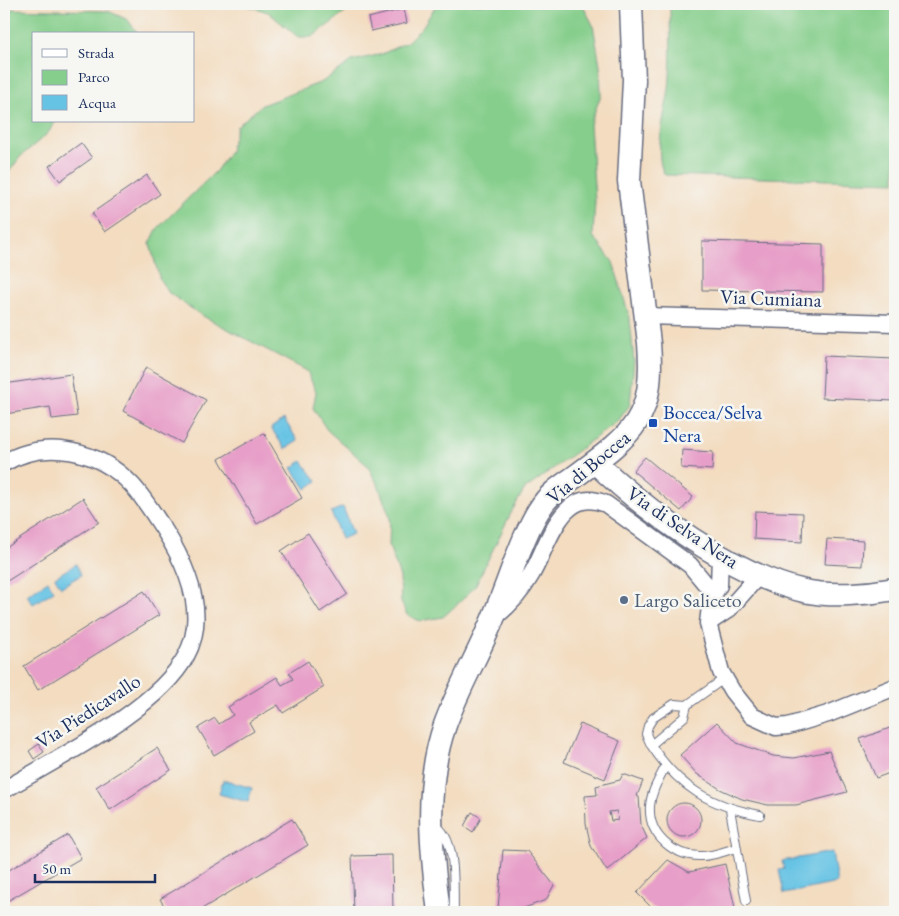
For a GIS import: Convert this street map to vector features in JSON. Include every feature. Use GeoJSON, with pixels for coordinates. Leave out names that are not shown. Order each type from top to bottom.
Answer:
{"type":"FeatureCollection","features":[{"type":"Feature","properties":{"kind":"main road","name":"Via di Boccea"},"geometry":{"type":"LineString","coordinates":[[439,912],[431,822],[436,758],[445,725],[493,619],[532,523],[542,504],[631,432],[646,403],[651,366],[629,181],[634,80],[631,4]]}},
{"type":"Feature","properties":{"kind":"main road","name":"Via di Selva Nera"},"geometry":{"type":"LineString","coordinates":[[595,462],[657,512],[720,556],[759,575],[806,591],[832,593],[895,589]]}},
{"type":"Feature","properties":{"kind":"street","name":"Via Cumiana"},"geometry":{"type":"LineString","coordinates":[[645,316],[895,323]]}},
{"type":"Feature","properties":{"kind":"street","name":"Via Piedicavallo"},"geometry":{"type":"LineString","coordinates":[[4,463],[32,452],[64,450],[91,457],[115,470],[138,492],[176,551],[188,575],[194,610],[187,652],[172,677],[157,692],[107,728],[4,790]]}},
{"type":"Feature","properties":{"kind":"street"},"geometry":{"type":"LineString","coordinates":[[493,619],[510,604],[526,583],[562,515],[571,507],[590,500],[606,504],[690,566],[714,594]]}},
{"type":"Feature","properties":{"kind":"street"},"geometry":{"type":"LineString","coordinates":[[720,556],[719,585],[714,594],[708,624],[713,648],[724,678],[752,716],[776,727],[788,726],[828,714],[895,687]]}},
{"type":"Feature","properties":{"kind":"street"},"geometry":{"type":"LineString","coordinates":[[708,624],[729,609],[759,575]]}},
{"type":"Feature","properties":{"kind":"lane"},"geometry":{"type":"LineString","coordinates":[[651,745],[684,717],[687,705],[724,678]]}},
{"type":"Feature","properties":{"kind":"lane"},"geometry":{"type":"LineString","coordinates":[[687,705],[674,704],[653,718],[648,726],[646,734],[665,767],[684,784],[706,798],[730,809],[760,815]]}},
{"type":"Feature","properties":{"kind":"lane"},"geometry":{"type":"LineString","coordinates":[[665,767],[654,789],[650,807],[652,823],[665,844],[675,851],[701,856],[736,848]]}},
{"type":"Feature","properties":{"kind":"lane"},"geometry":{"type":"LineString","coordinates":[[730,809],[746,901]]}},
{"type":"Feature","properties":{"kind":"lane"},"geometry":{"type":"LineString","coordinates":[[431,822],[444,832],[449,843],[454,912]]}},
{"type":"Feature","properties":{"kind":"green space"},"geometry":{"type":"Polygon","coordinates":[[[242,4],[357,4],[312,37],[298,37],[268,12],[242,4]]]}},
{"type":"Feature","properties":{"kind":"green space"},"geometry":{"type":"Polygon","coordinates":[[[437,4],[582,4],[593,25],[600,65],[601,95],[590,124],[595,201],[593,236],[613,262],[630,319],[634,361],[630,405],[618,421],[524,490],[475,586],[443,617],[420,621],[407,615],[401,602],[400,577],[389,546],[390,517],[378,485],[367,465],[327,430],[313,408],[316,392],[307,371],[201,315],[169,293],[160,280],[150,244],[157,229],[216,171],[230,151],[237,126],[262,105],[322,82],[352,61],[382,54],[407,42],[423,26],[437,4]]]}},
{"type":"Feature","properties":{"kind":"green space"},"geometry":{"type":"Polygon","coordinates":[[[670,4],[895,4],[895,182],[665,175],[661,167],[660,145],[670,78],[670,4]]]}},
{"type":"Feature","properties":{"kind":"green space"},"geometry":{"type":"Polygon","coordinates":[[[4,9],[108,11],[128,20],[137,32],[32,32],[32,122],[55,122],[48,133],[20,157],[4,179],[4,9]]]}},
{"type":"Feature","properties":{"kind":"water"},"geometry":{"type":"Polygon","coordinates":[[[284,419],[298,441],[285,449],[271,428],[284,419]]]}},
{"type":"Feature","properties":{"kind":"water"},"geometry":{"type":"Polygon","coordinates":[[[302,461],[317,481],[306,489],[292,468],[302,461]]]}},
{"type":"Feature","properties":{"kind":"water"},"geometry":{"type":"Polygon","coordinates":[[[343,507],[353,534],[341,539],[331,512],[343,507]]]}},
{"type":"Feature","properties":{"kind":"water"},"geometry":{"type":"Polygon","coordinates":[[[76,564],[81,575],[61,587],[55,577],[76,564]]]}},
{"type":"Feature","properties":{"kind":"water"},"geometry":{"type":"Polygon","coordinates":[[[48,581],[54,591],[33,604],[27,595],[48,581]]]}},
{"type":"Feature","properties":{"kind":"water"},"geometry":{"type":"Polygon","coordinates":[[[223,780],[252,788],[248,802],[219,794],[223,780]]]}},
{"type":"Feature","properties":{"kind":"water"},"geometry":{"type":"Polygon","coordinates":[[[832,852],[837,883],[784,894],[779,870],[784,869],[782,861],[832,852]]]}},
{"type":"Feature","properties":{"kind":"building"},"geometry":{"type":"Polygon","coordinates":[[[404,9],[407,23],[371,31],[368,18],[404,9]]]}},
{"type":"Feature","properties":{"kind":"building"},"geometry":{"type":"Polygon","coordinates":[[[81,143],[92,158],[60,181],[49,166],[81,143]]]}},
{"type":"Feature","properties":{"kind":"building"},"geometry":{"type":"Polygon","coordinates":[[[147,175],[160,194],[105,232],[92,213],[147,175]]]}},
{"type":"Feature","properties":{"kind":"building"},"geometry":{"type":"Polygon","coordinates":[[[702,241],[823,244],[823,292],[702,290],[702,241]]]}},
{"type":"Feature","properties":{"kind":"building"},"geometry":{"type":"Polygon","coordinates":[[[824,356],[895,359],[895,401],[822,398],[824,356]]]}},
{"type":"Feature","properties":{"kind":"building"},"geometry":{"type":"Polygon","coordinates":[[[146,367],[206,400],[182,443],[123,411],[146,367]]]}},
{"type":"Feature","properties":{"kind":"building"},"geometry":{"type":"Polygon","coordinates":[[[71,374],[77,416],[52,419],[50,407],[5,414],[4,384],[71,374]]]}},
{"type":"Feature","properties":{"kind":"building"},"geometry":{"type":"Polygon","coordinates":[[[264,433],[302,498],[257,524],[219,459],[264,433]]]}},
{"type":"Feature","properties":{"kind":"building"},"geometry":{"type":"Polygon","coordinates":[[[682,450],[713,452],[712,470],[681,468],[682,450]]]}},
{"type":"Feature","properties":{"kind":"building"},"geometry":{"type":"Polygon","coordinates":[[[645,457],[693,497],[681,511],[633,471],[645,457]]]}},
{"type":"Feature","properties":{"kind":"building"},"geometry":{"type":"Polygon","coordinates":[[[83,498],[99,522],[4,583],[4,549],[83,498]]]}},
{"type":"Feature","properties":{"kind":"building"},"geometry":{"type":"Polygon","coordinates":[[[755,511],[803,513],[802,542],[754,539],[755,511]]]}},
{"type":"Feature","properties":{"kind":"building"},"geometry":{"type":"Polygon","coordinates":[[[308,533],[347,594],[320,612],[281,551],[308,533]]]}},
{"type":"Feature","properties":{"kind":"building"},"geometry":{"type":"Polygon","coordinates":[[[827,539],[863,541],[862,566],[825,564],[827,539]]]}},
{"type":"Feature","properties":{"kind":"building"},"geometry":{"type":"Polygon","coordinates":[[[144,591],[159,615],[38,690],[24,666],[144,591]]]}},
{"type":"Feature","properties":{"kind":"building"},"geometry":{"type":"Polygon","coordinates":[[[308,661],[324,687],[283,713],[278,705],[249,722],[254,731],[214,755],[198,728],[215,718],[219,724],[233,715],[228,707],[277,677],[282,685],[293,679],[289,673],[308,661]]]}},
{"type":"Feature","properties":{"kind":"building"},"geometry":{"type":"Polygon","coordinates":[[[717,722],[737,743],[773,756],[794,758],[829,751],[847,792],[796,805],[768,805],[742,799],[720,789],[697,774],[680,755],[717,722]]]}},
{"type":"Feature","properties":{"kind":"building"},"geometry":{"type":"Polygon","coordinates":[[[580,724],[620,741],[605,779],[564,762],[580,724]]]}},
{"type":"Feature","properties":{"kind":"building"},"geometry":{"type":"Polygon","coordinates":[[[895,726],[895,771],[876,778],[860,739],[895,726]]]}},
{"type":"Feature","properties":{"kind":"building"},"geometry":{"type":"Polygon","coordinates":[[[39,744],[44,752],[34,759],[29,751],[39,744]]]}},
{"type":"Feature","properties":{"kind":"building"},"geometry":{"type":"Polygon","coordinates":[[[157,748],[171,770],[110,810],[96,787],[157,748]]]}},
{"type":"Feature","properties":{"kind":"building"},"geometry":{"type":"Polygon","coordinates":[[[623,774],[643,781],[637,796],[639,797],[641,825],[647,838],[607,871],[591,846],[586,824],[585,796],[597,795],[596,786],[620,780],[623,774]],[[617,811],[609,812],[611,821],[618,820],[617,811]]]}},
{"type":"Feature","properties":{"kind":"building"},"geometry":{"type":"Polygon","coordinates":[[[684,803],[691,804],[696,808],[700,813],[700,827],[696,832],[691,836],[684,837],[677,836],[672,832],[668,827],[667,820],[668,813],[672,808],[677,804],[684,803]]]}},
{"type":"Feature","properties":{"kind":"building"},"geometry":{"type":"Polygon","coordinates":[[[472,812],[481,818],[473,832],[464,826],[472,812]]]}},
{"type":"Feature","properties":{"kind":"building"},"geometry":{"type":"Polygon","coordinates":[[[292,819],[308,845],[200,910],[201,912],[168,912],[160,899],[292,819]]]}},
{"type":"Feature","properties":{"kind":"building"},"geometry":{"type":"Polygon","coordinates":[[[68,835],[81,858],[4,903],[4,873],[68,835]]]}},
{"type":"Feature","properties":{"kind":"building"},"geometry":{"type":"Polygon","coordinates":[[[503,850],[527,851],[554,885],[546,900],[516,911],[498,909],[503,850]]]}},
{"type":"Feature","properties":{"kind":"building"},"geometry":{"type":"Polygon","coordinates":[[[392,855],[393,912],[354,912],[352,856],[392,855]]]}},
{"type":"Feature","properties":{"kind":"building"},"geometry":{"type":"Polygon","coordinates":[[[668,860],[689,872],[725,864],[736,912],[668,912],[651,907],[637,893],[668,860]]]}},
{"type":"Feature","properties":{"kind":"place","name":"Boccea/Selva Nera"},"geometry":{"type":"Point","coordinates":[653,423]}},
{"type":"Feature","properties":{"kind":"place","name":"Largo Saliceto"},"geometry":{"type":"Point","coordinates":[624,600]}}]}
